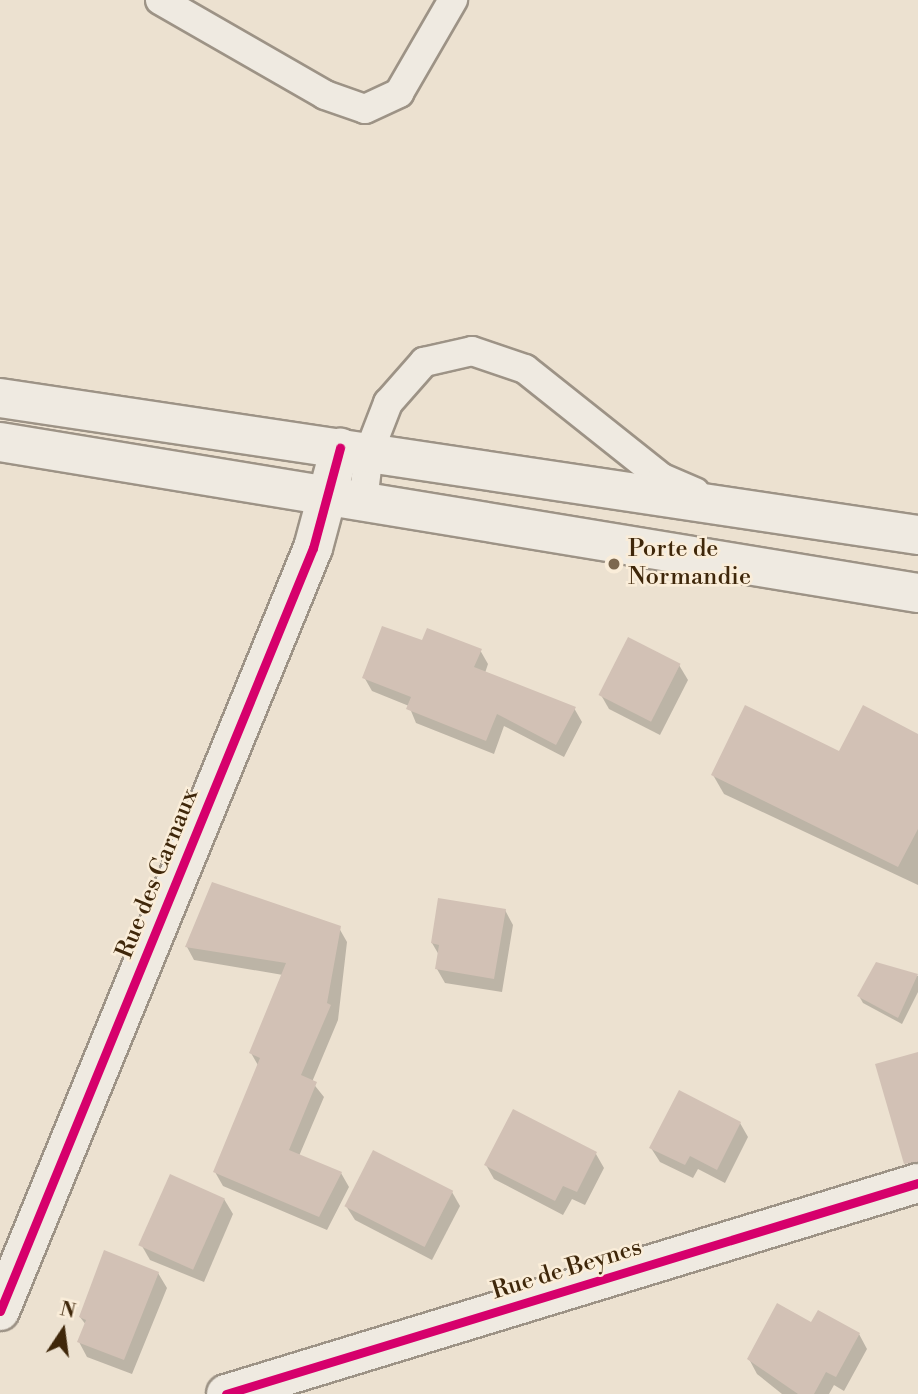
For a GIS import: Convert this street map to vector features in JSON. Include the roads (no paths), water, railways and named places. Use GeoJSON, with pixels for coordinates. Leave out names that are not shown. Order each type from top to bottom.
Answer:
{"type":"FeatureCollection","features":[{"type":"Feature","properties":{"kind":"main road"},"geometry":{"type":"LineString","coordinates":[[0,398],[132,421],[910,529]]}},
{"type":"Feature","properties":{"kind":"main road"},"geometry":{"type":"LineString","coordinates":[[0,442],[918,593]]}},
{"type":"Feature","properties":{"kind":"main road","name":"Rue des Carnaux"},"geometry":{"type":"LineString","coordinates":[[0,1311],[313,548],[345,498],[354,450]]}},
{"type":"Feature","properties":{"kind":"main road","name":"Rue de Beynes"},"geometry":{"type":"LineString","coordinates":[[226,1394],[918,1183]]}},
{"type":"Feature","properties":{"kind":"lane"},"geometry":{"type":"LineString","coordinates":[[160,0],[325,94],[365,108],[399,93],[453,0]]}},
{"type":"Feature","properties":{"kind":"lane"},"geometry":{"type":"LineString","coordinates":[[354,450],[388,403],[424,362],[472,351],[525,369],[662,478],[719,503]]}},
{"type":"Feature","properties":{"kind":"place","name":"Porte de Normandie"},"geometry":{"type":"Point","coordinates":[614,564]}}]}
